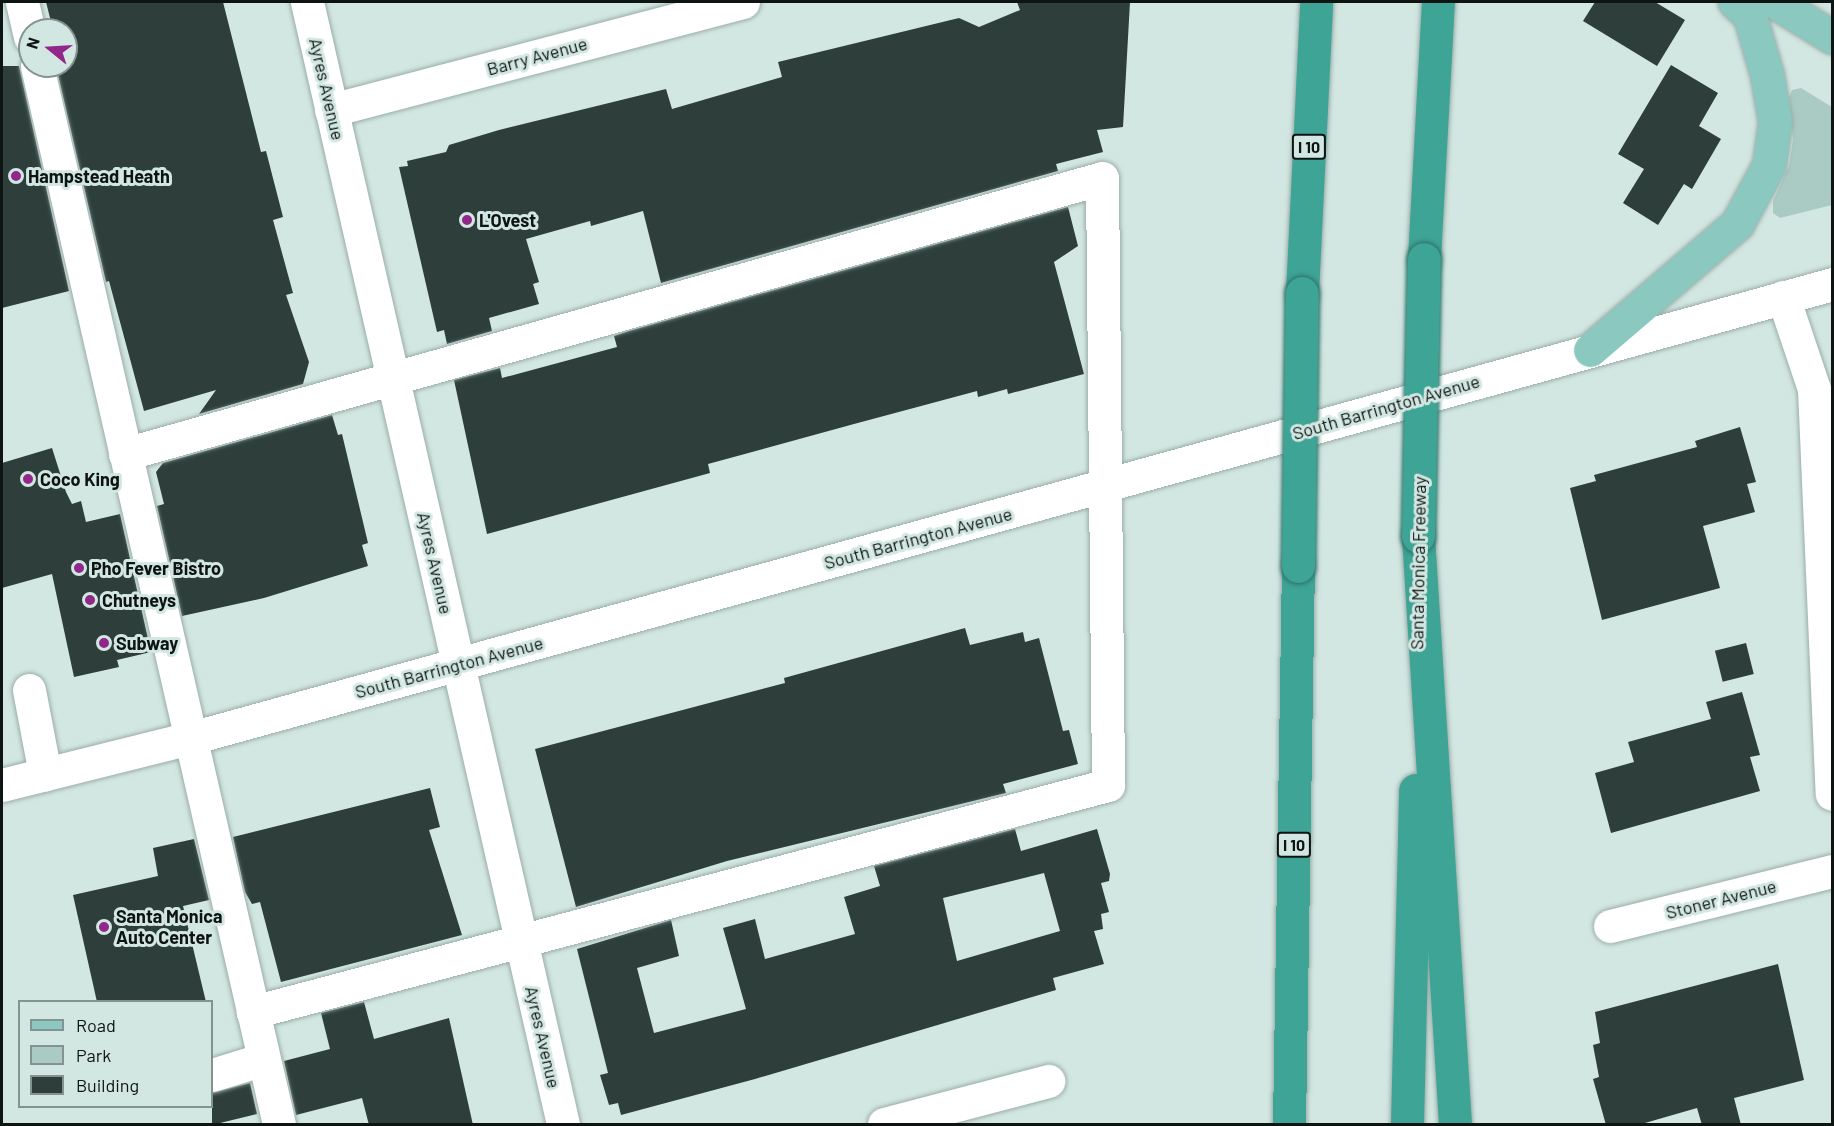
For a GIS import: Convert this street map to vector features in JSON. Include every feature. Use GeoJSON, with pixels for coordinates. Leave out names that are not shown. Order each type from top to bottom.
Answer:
{"type":"FeatureCollection","features":[{"type":"Feature","properties":{"kind":"highway","name":"I 10"},"geometry":{"type":"LineString","coordinates":[[1289,1125],[1302,293],[1316,2]]}},
{"type":"Feature","properties":{"kind":"highway","name":"Santa Monica Freeway"},"geometry":{"type":"LineString","coordinates":[[1407,1125],[1424,259],[1438,2]]}},
{"type":"Feature","properties":{"kind":"highway"},"geometry":{"type":"LineString","coordinates":[[1418,536],[1455,1125]]}},
{"type":"Feature","properties":{"kind":"main road"},"geometry":{"type":"LineString","coordinates":[[1590,350],[1737,224],[1768,165],[1775,122],[1767,75],[1750,16],[1735,2]]}},
{"type":"Feature","properties":{"kind":"main road"},"geometry":{"type":"LineString","coordinates":[[1775,2],[1833,37]]}},
{"type":"Feature","properties":{"kind":"street"},"geometry":{"type":"LineString","coordinates":[[22,2],[26,18]]}},
{"type":"Feature","properties":{"kind":"street","name":"Ayres Avenue"},"geometry":{"type":"LineString","coordinates":[[306,2],[563,1125]]}},
{"type":"Feature","properties":{"kind":"street","name":"Barry Avenue"},"geometry":{"type":"LineString","coordinates":[[331,110],[743,2]]}},
{"type":"Feature","properties":{"kind":"street"},"geometry":{"type":"LineString","coordinates":[[40,78],[279,1125]]}},
{"type":"Feature","properties":{"kind":"street"},"geometry":{"type":"LineString","coordinates":[[125,454],[1102,178],[1108,785],[522,943],[253,1012]]}},
{"type":"Feature","properties":{"kind":"street","name":"South Barrington Avenue"},"geometry":{"type":"LineString","coordinates":[[2,785],[190,738],[1833,284]]}},
{"type":"Feature","properties":{"kind":"street"},"geometry":{"type":"LineString","coordinates":[[1783,297],[1823,389],[1833,794]]}},
{"type":"Feature","properties":{"kind":"street"},"geometry":{"type":"LineString","coordinates":[[28,690],[45,774]]}},
{"type":"Feature","properties":{"kind":"street","name":"Stoner Avenue"},"geometry":{"type":"LineString","coordinates":[[1610,926],[1833,871]]}},
{"type":"Feature","properties":{"kind":"street"},"geometry":{"type":"LineString","coordinates":[[213,1075],[264,1059]]}},
{"type":"Feature","properties":{"kind":"street"},"geometry":{"type":"LineString","coordinates":[[884,1125],[1048,1081]]}},
{"type":"Feature","properties":{"kind":"green space"},"geometry":{"type":"Polygon","coordinates":[[[1801,88],[1832,107],[1832,205],[1780,218],[1773,213],[1773,201],[1789,166],[1793,139],[1789,98],[1792,90],[1801,88]]]}},
{"type":"Feature","properties":{"kind":"building"},"geometry":{"type":"Polygon","coordinates":[[[46,2],[223,2],[261,152],[266,151],[283,217],[273,220],[293,293],[286,295],[309,362],[303,384],[199,414],[216,390],[144,411],[109,281],[106,282],[59,78],[78,78],[78,18],[50,18],[46,2]]]}},
{"type":"Feature","properties":{"kind":"building"},"geometry":{"type":"Polygon","coordinates":[[[1017,2],[1130,2],[1123,127],[1097,130],[1103,152],[1056,164],[1058,171],[661,283],[643,211],[591,226],[590,221],[526,239],[539,282],[533,284],[539,304],[489,318],[492,331],[447,344],[444,330],[437,332],[399,167],[408,166],[407,161],[446,152],[449,145],[499,130],[666,89],[672,109],[782,77],[778,62],[959,18],[979,27],[1020,10],[1017,2]]]}},
{"type":"Feature","properties":{"kind":"building"},"geometry":{"type":"Polygon","coordinates":[[[1595,2],[1655,2],[1685,20],[1657,66],[1583,21],[1595,2]]]}},
{"type":"Feature","properties":{"kind":"building"},"geometry":{"type":"Polygon","coordinates":[[[1671,65],[1718,93],[1699,126],[1721,139],[1692,189],[1684,184],[1658,225],[1623,203],[1644,169],[1618,154],[1671,65]]]}},
{"type":"Feature","properties":{"kind":"building","name":"Hampstead Heath"},"geometry":{"type":"Polygon","coordinates":[[[2,66],[18,66],[18,78],[22,78],[69,291],[2,308],[2,66]]]}},
{"type":"Feature","properties":{"kind":"building"},"geometry":{"type":"Polygon","coordinates":[[[1068,207],[1078,246],[1054,262],[1084,374],[1008,394],[1007,389],[978,397],[977,391],[708,464],[710,473],[487,534],[454,380],[500,368],[502,378],[617,347],[614,336],[629,331],[1068,207]]]}},
{"type":"Feature","properties":{"kind":"building"},"geometry":{"type":"Polygon","coordinates":[[[332,415],[338,435],[342,434],[368,543],[362,545],[368,566],[264,598],[182,616],[157,506],[164,504],[156,472],[163,463],[332,415]]]}},
{"type":"Feature","properties":{"kind":"building"},"geometry":{"type":"Polygon","coordinates":[[[1740,427],[1756,482],[1747,484],[1755,512],[1703,526],[1720,588],[1602,620],[1570,488],[1596,481],[1594,475],[1697,447],[1695,441],[1740,427]]]}},
{"type":"Feature","properties":{"kind":"building"},"geometry":{"type":"Polygon","coordinates":[[[52,448],[66,492],[72,504],[81,501],[86,522],[120,514],[151,652],[117,660],[119,667],[74,677],[52,574],[2,588],[2,463],[52,448]]]}},
{"type":"Feature","properties":{"kind":"building"},"geometry":{"type":"Polygon","coordinates":[[[965,628],[970,645],[1023,632],[1025,642],[1039,638],[1063,731],[1069,730],[1078,764],[1003,784],[1006,793],[727,861],[576,907],[535,749],[785,683],[784,678],[965,628]]]}},
{"type":"Feature","properties":{"kind":"building"},"geometry":{"type":"Polygon","coordinates":[[[1746,643],[1754,674],[1723,682],[1715,651],[1746,643]]]}},
{"type":"Feature","properties":{"kind":"building"},"geometry":{"type":"Polygon","coordinates":[[[1742,692],[1760,755],[1750,757],[1760,791],[1611,833],[1595,773],[1634,762],[1628,742],[1711,719],[1706,702],[1742,692]]]}},
{"type":"Feature","properties":{"kind":"building"},"geometry":{"type":"Polygon","coordinates":[[[430,788],[440,827],[429,830],[462,935],[281,982],[260,902],[252,904],[245,892],[233,837],[430,788]]]}},
{"type":"Feature","properties":{"kind":"building"},"geometry":{"type":"Polygon","coordinates":[[[1015,829],[1021,851],[1097,829],[1110,874],[1109,881],[1101,883],[1109,912],[1101,914],[1103,929],[1094,931],[1104,964],[1053,978],[1056,990],[755,1079],[621,1115],[618,1103],[609,1105],[600,1075],[608,1073],[577,949],[671,920],[679,956],[637,968],[654,1033],[746,1009],[723,928],[755,919],[765,959],[855,934],[844,897],[880,886],[874,866],[1015,829]],[[1044,873],[943,898],[957,961],[1060,931],[1044,873]]]}},
{"type":"Feature","properties":{"kind":"building"},"geometry":{"type":"Polygon","coordinates":[[[194,839],[209,900],[183,906],[206,1000],[97,1000],[73,895],[158,876],[153,848],[194,839]]]}},
{"type":"Feature","properties":{"kind":"building"},"geometry":{"type":"Polygon","coordinates":[[[1778,964],[1804,1080],[1734,1098],[1741,1125],[1702,1125],[1697,1108],[1638,1125],[1606,1125],[1593,1079],[1599,1077],[1593,1045],[1600,1043],[1595,1012],[1778,964]]]}},
{"type":"Feature","properties":{"kind":"building"},"geometry":{"type":"Polygon","coordinates":[[[364,1002],[374,1039],[449,1018],[473,1125],[369,1125],[362,1098],[296,1115],[284,1061],[330,1049],[321,1013],[364,1002]]]}},
{"type":"Feature","properties":{"kind":"building"},"geometry":{"type":"Polygon","coordinates":[[[250,1083],[257,1114],[212,1125],[213,1093],[250,1083]]]}},
{"type":"Feature","properties":{"kind":"place","name":"Hampstead Heath"},"geometry":{"type":"Point","coordinates":[16,176]}},
{"type":"Feature","properties":{"kind":"place","name":"L'Ovest"},"geometry":{"type":"Point","coordinates":[467,220]}},
{"type":"Feature","properties":{"kind":"place","name":"Coco King"},"geometry":{"type":"Point","coordinates":[28,479]}},
{"type":"Feature","properties":{"kind":"place","name":"Pho Fever Bistro"},"geometry":{"type":"Point","coordinates":[79,568]}},
{"type":"Feature","properties":{"kind":"place","name":"Chutneys"},"geometry":{"type":"Point","coordinates":[90,600]}},
{"type":"Feature","properties":{"kind":"place","name":"Subway"},"geometry":{"type":"Point","coordinates":[104,643]}},
{"type":"Feature","properties":{"kind":"place","name":"Santa Monica Auto Center"},"geometry":{"type":"Point","coordinates":[104,927]}}]}
